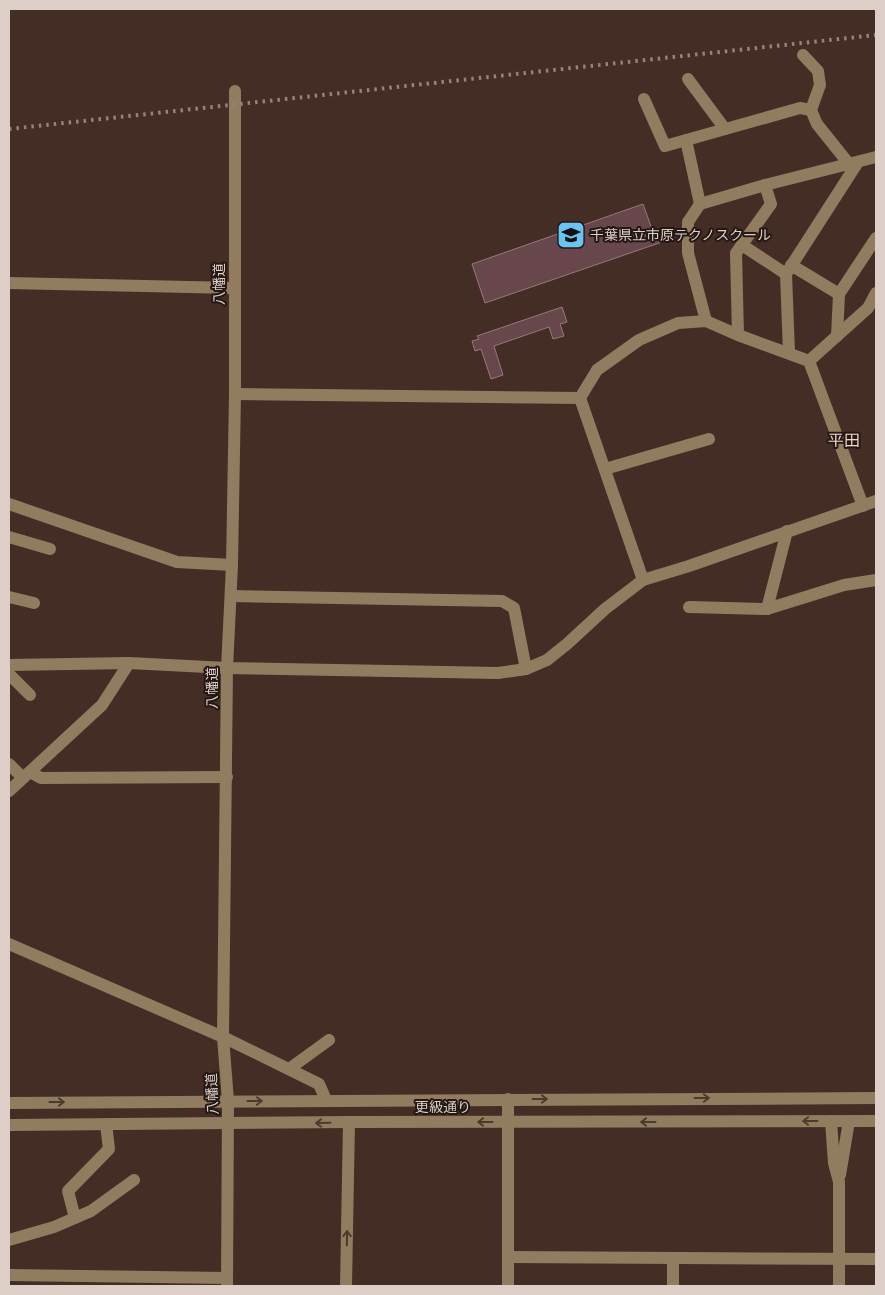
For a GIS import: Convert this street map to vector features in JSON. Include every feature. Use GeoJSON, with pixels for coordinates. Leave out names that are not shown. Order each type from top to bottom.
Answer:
{"type":"FeatureCollection","features":[{"type":"Feature","properties":{"kind":"street"},"geometry":{"type":"LineString","coordinates":[[803,55],[818,71],[820,85],[811,110],[817,124],[854,163]]}},
{"type":"Feature","properties":{"kind":"street"},"geometry":{"type":"LineString","coordinates":[[688,79],[724,129]]}},
{"type":"Feature","properties":{"kind":"street","name":"八幡道"},"geometry":{"type":"LineString","coordinates":[[227,1282],[228,1101],[223,1037],[227,668],[232,565],[235,394],[235,91]]}},
{"type":"Feature","properties":{"kind":"street"},"geometry":{"type":"LineString","coordinates":[[644,98],[665,146],[800,108],[811,110]]}},
{"type":"Feature","properties":{"kind":"street"},"geometry":{"type":"LineString","coordinates":[[686,140],[700,204]]}},
{"type":"Feature","properties":{"kind":"street"},"geometry":{"type":"LineString","coordinates":[[706,321],[688,253],[688,222],[700,204],[766,185],[875,159]]}},
{"type":"Feature","properties":{"kind":"street"},"geometry":{"type":"LineString","coordinates":[[789,353],[789,270],[854,163]]}},
{"type":"Feature","properties":{"kind":"street"},"geometry":{"type":"LineString","coordinates":[[738,335],[736,254],[771,204],[766,185]]}},
{"type":"Feature","properties":{"kind":"street"},"geometry":{"type":"LineString","coordinates":[[837,336],[839,294],[876,238]]}},
{"type":"Feature","properties":{"kind":"street"},"geometry":{"type":"LineString","coordinates":[[742,245],[839,294]]}},
{"type":"Feature","properties":{"kind":"street"},"geometry":{"type":"LineString","coordinates":[[9,283],[234,288]]}},
{"type":"Feature","properties":{"kind":"street"},"geometry":{"type":"LineString","coordinates":[[809,361],[868,308],[876,293]]}},
{"type":"Feature","properties":{"kind":"street"},"geometry":{"type":"LineString","coordinates":[[643,580],[580,398],[597,370],[639,340],[678,323],[706,321],[809,361],[863,506]]}},
{"type":"Feature","properties":{"kind":"street"},"geometry":{"type":"LineString","coordinates":[[235,394],[580,398]]}},
{"type":"Feature","properties":{"kind":"street"},"geometry":{"type":"LineString","coordinates":[[604,469],[709,439]]}},
{"type":"Feature","properties":{"kind":"street"},"geometry":{"type":"LineString","coordinates":[[9,665],[129,663],[227,668],[498,673],[526,669],[547,660],[605,609],[643,580],[689,566],[876,501]]}},
{"type":"Feature","properties":{"kind":"street"},"geometry":{"type":"LineString","coordinates":[[9,504],[177,562],[232,565]]}},
{"type":"Feature","properties":{"kind":"street"},"geometry":{"type":"LineString","coordinates":[[768,609],[788,531]]}},
{"type":"Feature","properties":{"kind":"street"},"geometry":{"type":"LineString","coordinates":[[9,537],[50,549]]}},
{"type":"Feature","properties":{"kind":"street"},"geometry":{"type":"LineString","coordinates":[[689,607],[768,609],[844,584],[876,580]]}},
{"type":"Feature","properties":{"kind":"street"},"geometry":{"type":"LineString","coordinates":[[231,596],[502,602],[514,608],[526,669]]}},
{"type":"Feature","properties":{"kind":"street"},"geometry":{"type":"LineString","coordinates":[[9,597],[34,603]]}},
{"type":"Feature","properties":{"kind":"street"},"geometry":{"type":"LineString","coordinates":[[9,791],[102,705],[129,663]]}},
{"type":"Feature","properties":{"kind":"street"},"geometry":{"type":"LineString","coordinates":[[9,674],[30,695]]}},
{"type":"Feature","properties":{"kind":"street"},"geometry":{"type":"LineString","coordinates":[[9,764],[27,775],[41,778],[227,777]]}},
{"type":"Feature","properties":{"kind":"street"},"geometry":{"type":"LineString","coordinates":[[9,944],[223,1037],[290,1069],[319,1084],[326,1100]]}},
{"type":"Feature","properties":{"kind":"street"},"geometry":{"type":"LineString","coordinates":[[290,1069],[329,1040]]}},
{"type":"Feature","properties":{"kind":"street","name":"更級通り"},"geometry":{"type":"LineString","coordinates":[[9,1102],[876,1098]]}},
{"type":"Feature","properties":{"kind":"street"},"geometry":{"type":"LineString","coordinates":[[508,1099],[508,1286]]}},
{"type":"Feature","properties":{"kind":"street"},"geometry":{"type":"LineString","coordinates":[[831,1121],[834,1163],[838,1182]]}},
{"type":"Feature","properties":{"kind":"street"},"geometry":{"type":"LineString","coordinates":[[839,1286],[838,1182],[849,1121]]}},
{"type":"Feature","properties":{"kind":"street","name":"更級通り"},"geometry":{"type":"LineString","coordinates":[[9,1125],[876,1121]]}},
{"type":"Feature","properties":{"kind":"street"},"geometry":{"type":"LineString","coordinates":[[346,1286],[349,1122]]}},
{"type":"Feature","properties":{"kind":"street"},"geometry":{"type":"LineString","coordinates":[[75,1218],[68,1191],[109,1149],[106,1124]]}},
{"type":"Feature","properties":{"kind":"street"},"geometry":{"type":"LineString","coordinates":[[9,1240],[54,1227],[92,1211],[134,1180]]}},
{"type":"Feature","properties":{"kind":"street"},"geometry":{"type":"LineString","coordinates":[[509,1258],[876,1259]]}},
{"type":"Feature","properties":{"kind":"street"},"geometry":{"type":"LineString","coordinates":[[673,1258],[673,1286]]}},
{"type":"Feature","properties":{"kind":"street"},"geometry":{"type":"LineString","coordinates":[[9,1275],[227,1282]]}},
{"type":"Feature","properties":{"kind":"building"},"geometry":{"type":"Polygon","coordinates":[[[643,204],[653,232],[658,230],[662,242],[485,303],[472,264],[643,204]]]}},
{"type":"Feature","properties":{"kind":"building"},"geometry":{"type":"Polygon","coordinates":[[[562,307],[567,322],[560,324],[564,336],[553,339],[549,327],[494,346],[503,375],[491,379],[481,349],[475,351],[472,341],[479,339],[477,336],[562,307]]]}},
{"type":"Feature","properties":{"kind":"railway"},"geometry":{"type":"LineString","coordinates":[[9,129],[876,35]]}},
{"type":"Feature","properties":{"kind":"place","name":"千葉県立市原テクノスクール"},"geometry":{"type":"Point","coordinates":[571,235]}},
{"type":"Feature","properties":{"kind":"district","name":"平田"},"geometry":{"type":"Point","coordinates":[844,440]}}]}
